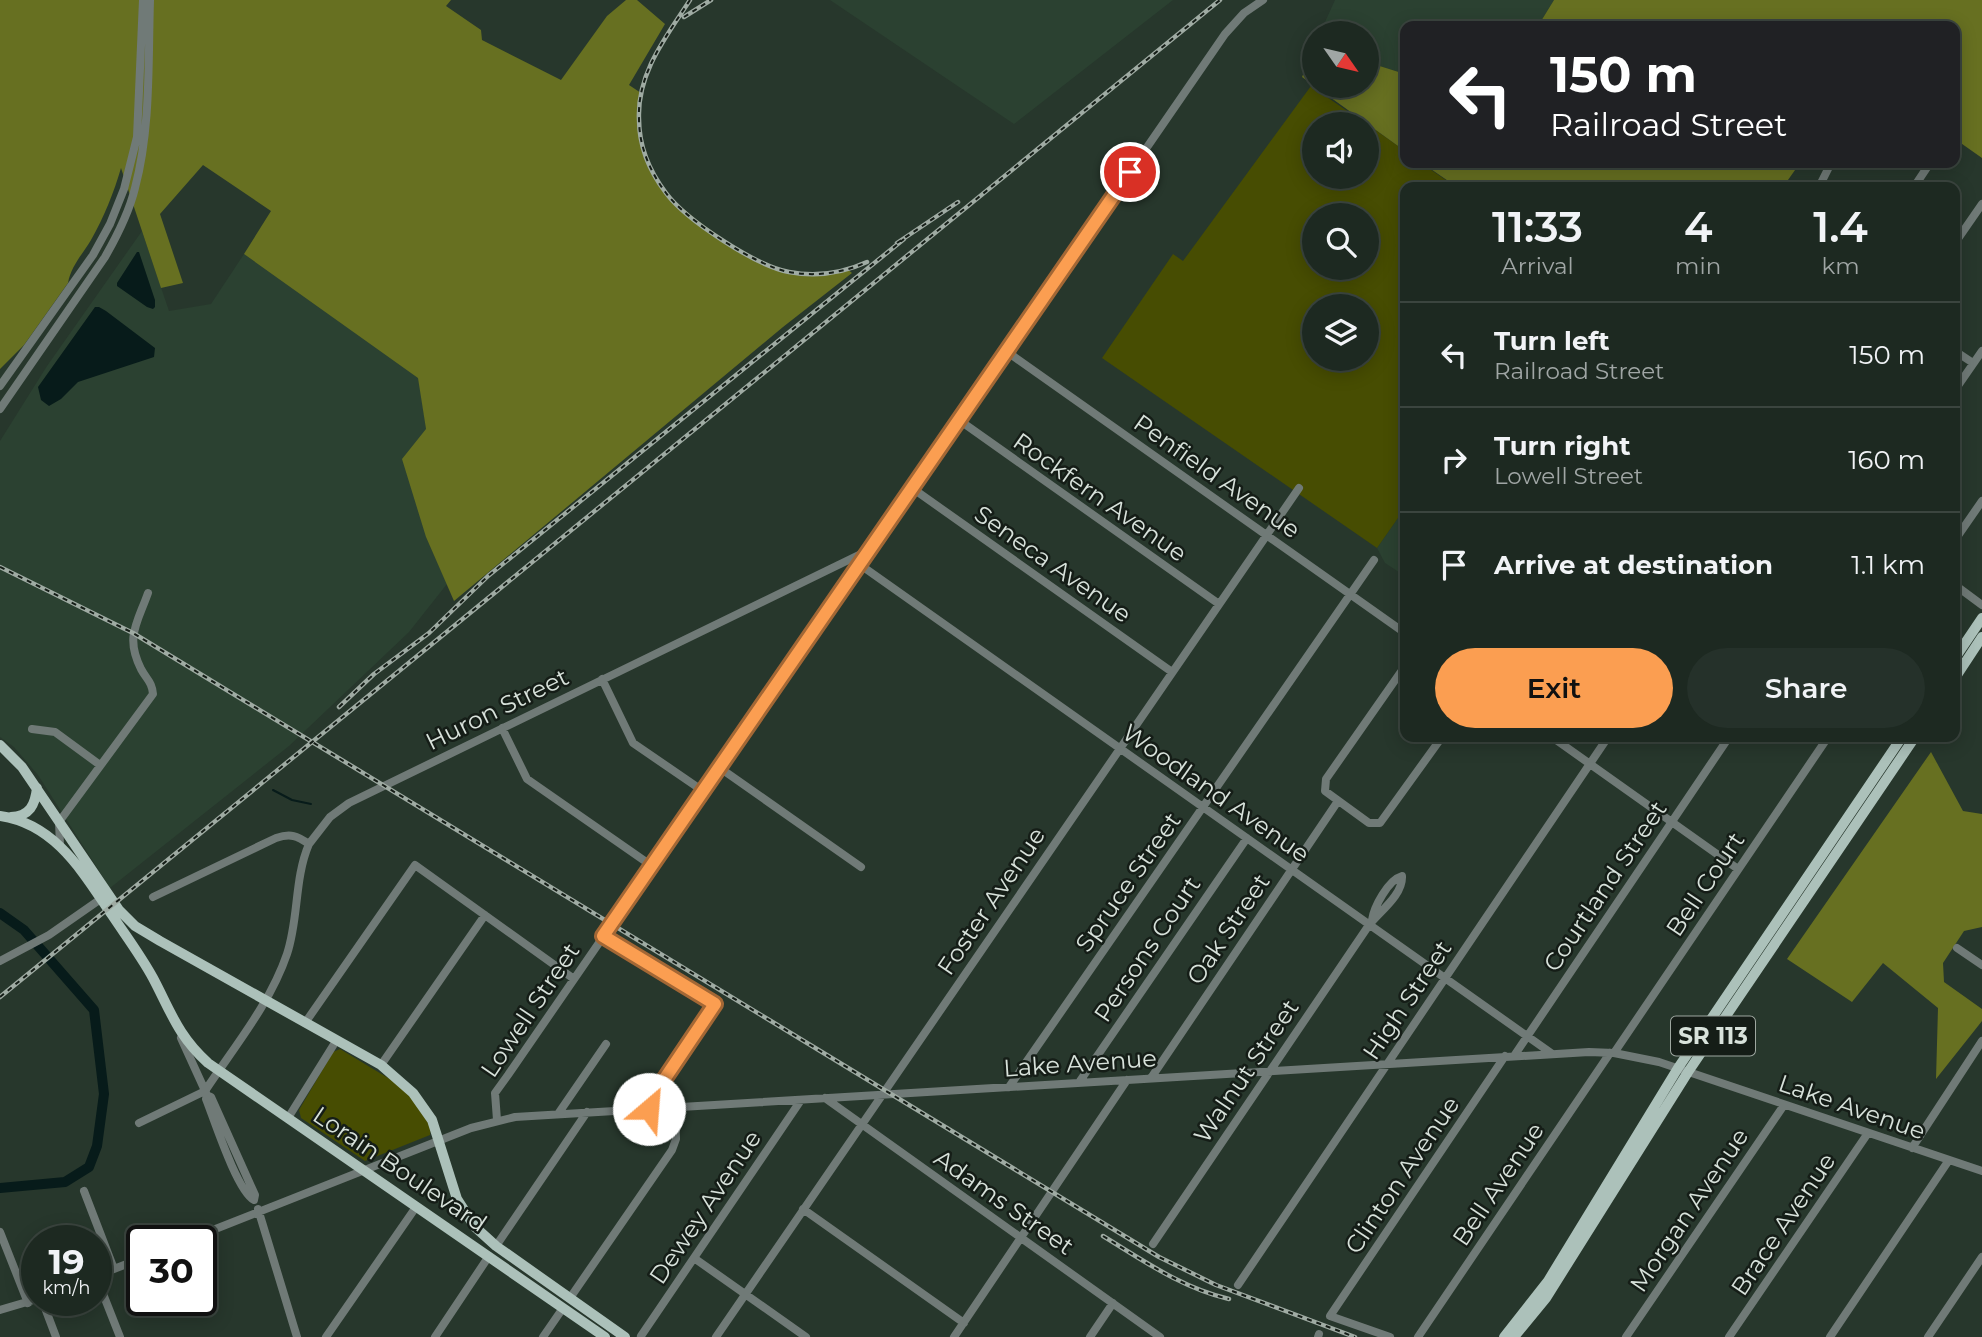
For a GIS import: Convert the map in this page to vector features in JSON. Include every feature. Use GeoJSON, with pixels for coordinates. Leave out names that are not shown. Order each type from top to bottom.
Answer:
{"type":"FeatureCollection","features":[{"type":"Feature","properties":{"kind":"main road"},"geometry":{"type":"LineString","coordinates":[[1960,651],[1982,618]]}},
{"type":"Feature","properties":{"kind":"main road"},"geometry":{"type":"LineString","coordinates":[[1960,670],[1982,637]]}},
{"type":"Feature","properties":{"kind":"main road","name":"SR 113"},"geometry":{"type":"LineString","coordinates":[[1504,1337],[1548,1281],[1899,742]]}},
{"type":"Feature","properties":{"kind":"main road","name":"SR 113"},"geometry":{"type":"LineString","coordinates":[[1514,1337],[1569,1264],[1683,1070],[1912,742]]}},
{"type":"Feature","properties":{"kind":"main road"},"geometry":{"type":"LineString","coordinates":[[0,745],[22,767],[37,788],[104,896]]}},
{"type":"Feature","properties":{"kind":"main road"},"geometry":{"type":"LineString","coordinates":[[3,817],[22,816],[29,811],[37,788]]}},
{"type":"Feature","properties":{"kind":"main road"},"geometry":{"type":"LineString","coordinates":[[3,817],[35,827],[60,845],[104,896]]}},
{"type":"Feature","properties":{"kind":"main road","name":"Lorain Boulevard"},"geometry":{"type":"LineString","coordinates":[[104,896],[127,919],[160,941],[381,1065],[407,1087],[421,1102],[440,1140],[450,1179],[463,1210],[493,1251]]}},
{"type":"Feature","properties":{"kind":"main road","name":"Lorain Boulevard"},"geometry":{"type":"LineString","coordinates":[[104,896],[142,959],[177,1029],[203,1058],[416,1206],[493,1251],[567,1303],[625,1337]]}},
{"type":"Feature","properties":{"kind":"main road"},"geometry":{"type":"LineString","coordinates":[[142,959],[142,952],[147,945],[160,941]]}},
{"type":"Feature","properties":{"kind":"main road","name":"Lorain Boulevard"},"geometry":{"type":"LineString","coordinates":[[567,1303],[605,1337]]}},
{"type":"Feature","properties":{"kind":"street"},"geometry":{"type":"LineString","coordinates":[[0,386],[78,276],[110,225],[124,189],[137,128],[143,0]]}},
{"type":"Feature","properties":{"kind":"street"},"geometry":{"type":"LineString","coordinates":[[0,409],[119,232],[135,190],[145,125],[150,0]]}},
{"type":"Feature","properties":{"kind":"street","name":"Lowell Street"},"geometry":{"type":"LineString","coordinates":[[497,1120],[495,1093],[1225,34],[1244,13],[1263,0]]}},
{"type":"Feature","properties":{"kind":"street"},"geometry":{"type":"LineString","coordinates":[[1960,236],[1982,204]]}},
{"type":"Feature","properties":{"kind":"street","name":"Penfield Avenue"},"geometry":{"type":"LineString","coordinates":[[1006,351],[1400,629]]}},
{"type":"Feature","properties":{"kind":"street"},"geometry":{"type":"LineString","coordinates":[[1960,382],[1982,351]]}},
{"type":"Feature","properties":{"kind":"street"},"geometry":{"type":"LineString","coordinates":[[1960,354],[1973,363]]}},
{"type":"Feature","properties":{"kind":"street","name":"Rockfern Avenue"},"geometry":{"type":"LineString","coordinates":[[959,420],[1219,604]]}},
{"type":"Feature","properties":{"kind":"street","name":"Seneca Avenue"},"geometry":{"type":"LineString","coordinates":[[912,488],[1172,672]]}},
{"type":"Feature","properties":{"kind":"street","name":"Foster Avenue"},"geometry":{"type":"LineString","coordinates":[[716,1337],[1299,488]]}},
{"type":"Feature","properties":{"kind":"street"},"geometry":{"type":"LineString","coordinates":[[1960,533],[1982,500]]}},
{"type":"Feature","properties":{"kind":"street","name":"Huron Street"},"geometry":{"type":"LineString","coordinates":[[309,844],[330,817],[349,803],[870,549]]}},
{"type":"Feature","properties":{"kind":"street","name":"Spruce Street"},"geometry":{"type":"LineString","coordinates":[[1009,1087],[1374,560]]}},
{"type":"Feature","properties":{"kind":"street","name":"Woodland Avenue"},"geometry":{"type":"LineString","coordinates":[[859,564],[1370,923],[1551,1054]]}},
{"type":"Feature","properties":{"kind":"street"},"geometry":{"type":"LineString","coordinates":[[1960,590],[1982,605]]}},
{"type":"Feature","properties":{"kind":"street"},"geometry":{"type":"LineString","coordinates":[[60,845],[59,822],[153,694],[153,684],[136,659],[131,640],[148,593]]}},
{"type":"Feature","properties":{"kind":"street"},"geometry":{"type":"LineString","coordinates":[[1400,673],[1326,779],[1325,790],[1369,823],[1380,823],[1438,742]]}},
{"type":"Feature","properties":{"kind":"street"},"geometry":{"type":"LineString","coordinates":[[602,679],[633,743],[703,791]]}},
{"type":"Feature","properties":{"kind":"street"},"geometry":{"type":"LineString","coordinates":[[502,728],[527,779],[652,866]]}},
{"type":"Feature","properties":{"kind":"street"},"geometry":{"type":"LineString","coordinates":[[32,729],[55,732],[100,765]]}},
{"type":"Feature","properties":{"kind":"street"},"geometry":{"type":"LineString","coordinates":[[1559,742],[1738,869]]}},
{"type":"Feature","properties":{"kind":"street","name":"High Street"},"geometry":{"type":"LineString","coordinates":[[1238,1285],[1605,742]]}},
{"type":"Feature","properties":{"kind":"street","name":"Courtland Street"},"geometry":{"type":"LineString","coordinates":[[1509,1056],[1527,1036],[1726,742]]}},
{"type":"Feature","properties":{"kind":"street","name":"Bell Court"},"geometry":{"type":"LineString","coordinates":[[1612,1053],[1825,742]]}},
{"type":"Feature","properties":{"kind":"street"},"geometry":{"type":"LineString","coordinates":[[720,768],[861,867]]}},
{"type":"Feature","properties":{"kind":"street","name":"Oak Street"},"geometry":{"type":"LineString","coordinates":[[1151,1078],[1338,801]]}},
{"type":"Feature","properties":{"kind":"street"},"geometry":{"type":"LineString","coordinates":[[139,1123],[206,1093],[265,1000],[289,946],[299,876],[309,844],[295,835],[287,834],[153,897]]}},
{"type":"Feature","properties":{"kind":"street","name":"Persons Court"},"geometry":{"type":"LineString","coordinates":[[1080,1081],[1247,838]]}},
{"type":"Feature","properties":{"kind":"street"},"geometry":{"type":"LineString","coordinates":[[305,1023],[415,865],[574,979]]}},
{"type":"Feature","properties":{"kind":"street","name":"Walnut Street"},"geometry":{"type":"LineString","coordinates":[[1153,1244],[1370,923],[1383,911],[1402,884],[1402,876],[1396,878],[1388,889],[1370,923]]}},
{"type":"Feature","properties":{"kind":"street"},"geometry":{"type":"LineString","coordinates":[[0,961],[49,935],[104,896]]}},
{"type":"Feature","properties":{"kind":"street"},"geometry":{"type":"LineString","coordinates":[[381,1065],[485,915]]}},
{"type":"Feature","properties":{"kind":"street"},"geometry":{"type":"LineString","coordinates":[[603,936],[715,1004],[649,1102],[649,1109]]}},
{"type":"Feature","properties":{"kind":"street"},"geometry":{"type":"LineString","coordinates":[[1957,948],[1982,965]]}},
{"type":"Feature","properties":{"kind":"street"},"geometry":{"type":"LineString","coordinates":[[177,1029],[206,1093],[246,1196],[254,1200],[259,1212],[297,1337]]}},
{"type":"Feature","properties":{"kind":"street"},"geometry":{"type":"LineString","coordinates":[[288,1118],[336,1041]]}},
{"type":"Feature","properties":{"kind":"street"},"geometry":{"type":"LineString","coordinates":[[1912,1148],[1982,1041]]}},
{"type":"Feature","properties":{"kind":"street"},"geometry":{"type":"LineString","coordinates":[[558,1114],[606,1044]]}},
{"type":"Feature","properties":{"kind":"street","name":"Lake Avenue"},"geometry":{"type":"LineString","coordinates":[[217,1228],[497,1120],[1080,1081],[1551,1054],[1612,1053],[1638,1057],[1982,1171]]}},
{"type":"Feature","properties":{"kind":"street","name":"Bell Avenue"},"geometry":{"type":"LineString","coordinates":[[1418,1337],[1612,1053]]}},
{"type":"Feature","properties":{"kind":"street","name":"Clinton Avenue"},"geometry":{"type":"LineString","coordinates":[[1390,1337],[1330,1316],[1509,1056]]}},
{"type":"Feature","properties":{"kind":"street"},"geometry":{"type":"LineString","coordinates":[[954,1337],[1127,1080]]}},
{"type":"Feature","properties":{"kind":"street","name":"Adams Street"},"geometry":{"type":"LineString","coordinates":[[825,1098],[1160,1337]]}},
{"type":"Feature","properties":{"kind":"street","name":"Dewey Avenue"},"geometry":{"type":"LineString","coordinates":[[641,1336],[801,1100]]}},
{"type":"Feature","properties":{"kind":"street","name":"Morgan Avenue"},"geometry":{"type":"LineString","coordinates":[[1626,1337],[1784,1105]]}},
{"type":"Feature","properties":{"kind":"street"},"geometry":{"type":"LineString","coordinates":[[543,1337],[672,1150],[676,1135],[675,1107]]}},
{"type":"Feature","properties":{"kind":"street"},"geometry":{"type":"LineString","coordinates":[[435,1337],[587,1112]]}},
{"type":"Feature","properties":{"kind":"street","name":"Brace Avenue"},"geometry":{"type":"LineString","coordinates":[[1730,1337],[1868,1133]]}},
{"type":"Feature","properties":{"kind":"street"},"geometry":{"type":"LineString","coordinates":[[1830,1337],[1949,1160]]}},
{"type":"Feature","properties":{"kind":"street"},"geometry":{"type":"LineString","coordinates":[[84,1191],[114,1269],[126,1264]]}},
{"type":"Feature","properties":{"kind":"street"},"geometry":{"type":"LineString","coordinates":[[326,1337],[416,1206]]}},
{"type":"Feature","properties":{"kind":"street"},"geometry":{"type":"LineString","coordinates":[[803,1209],[964,1323]]}},
{"type":"Feature","properties":{"kind":"street"},"geometry":{"type":"LineString","coordinates":[[0,1232],[21,1272]]}},
{"type":"Feature","properties":{"kind":"street"},"geometry":{"type":"LineString","coordinates":[[1928,1337],[1982,1257]]}},
{"type":"Feature","properties":{"kind":"street"},"geometry":{"type":"LineString","coordinates":[[694,1258],[806,1337]]}},
{"type":"Feature","properties":{"kind":"street"},"geometry":{"type":"LineString","coordinates":[[1090,1337],[1112,1303]]}},
{"type":"Feature","properties":{"kind":"street"},"geometry":{"type":"LineString","coordinates":[[0,1310],[21,1305]]}},
{"type":"Feature","properties":{"kind":"street"},"geometry":{"type":"LineString","coordinates":[[44,1316],[56,1337]]}},
{"type":"Feature","properties":{"kind":"street"},"geometry":{"type":"LineString","coordinates":[[112,1316],[120,1337]]}},
{"type":"Feature","properties":{"kind":"shaded area"},"geometry":{"type":"Polygon","coordinates":[[[830,0],[1173,0],[1014,124],[830,0]]]}},
{"type":"Feature","properties":{"kind":"shaded area"},"geometry":{"type":"Polygon","coordinates":[[[1335,0],[1554,0],[1541,21],[1400,21],[1400,72],[1379,66],[1379,21],[1325,21],[1335,0]]]}},
{"type":"Feature","properties":{"kind":"shaded area"},"geometry":{"type":"Polygon","coordinates":[[[142,231],[169,311],[211,304],[244,254],[419,378],[426,429],[426,537],[447,584],[409,632],[289,746],[110,888],[38,775],[14,747],[0,737],[0,441],[47,366],[142,231]]]}},
{"type":"Feature","properties":{"kind":"shaded area"},"geometry":{"type":"Polygon","coordinates":[[[1400,515],[1400,573],[1385,563],[1377,548],[1400,515]]]}},
{"type":"Feature","properties":{"kind":"green space"},"geometry":{"type":"Polygon","coordinates":[[[0,0],[451,0],[446,6],[481,30],[482,40],[561,80],[607,16],[626,0],[637,0],[665,24],[629,85],[641,93],[641,141],[656,179],[702,224],[766,264],[796,273],[829,273],[847,269],[852,273],[783,327],[454,601],[426,537],[402,459],[426,429],[418,378],[244,254],[271,211],[203,165],[160,214],[183,283],[161,288],[121,168],[104,213],[74,266],[68,283],[24,345],[0,369],[0,0]]]}},
{"type":"Feature","properties":{"kind":"green space"},"geometry":{"type":"Polygon","coordinates":[[[1554,0],[1982,0],[1982,158],[1960,143],[1960,21],[1541,21],[1554,0]]]}},
{"type":"Feature","properties":{"kind":"green space"},"geometry":{"type":"Polygon","coordinates":[[[1379,66],[1400,72],[1400,147],[1379,132],[1379,112],[1351,112],[1332,98],[1379,98],[1379,66]]]}},
{"type":"Feature","properties":{"kind":"green space"},"geometry":{"type":"Polygon","coordinates":[[[1302,98],[1328,98],[1349,112],[1302,112],[1302,189],[1379,189],[1379,133],[1400,147],[1400,168],[1428,168],[1449,182],[1400,182],[1400,515],[1377,548],[1102,358],[1173,254],[1183,261],[1302,98]]]}},
{"type":"Feature","properties":{"kind":"green space"},"geometry":{"type":"Polygon","coordinates":[[[1429,168],[1796,168],[1787,182],[1450,182],[1429,168]]]}},
{"type":"Feature","properties":{"kind":"green space"},"geometry":{"type":"Polygon","coordinates":[[[1931,752],[1963,811],[1982,814],[1982,927],[1964,931],[1943,963],[1944,982],[1982,1009],[1982,1021],[1936,1079],[1938,1008],[1883,963],[1852,1002],[1787,959],[1931,752]]]}},
{"type":"Feature","properties":{"kind":"green space"},"geometry":{"type":"Polygon","coordinates":[[[340,1049],[403,1087],[431,1126],[430,1135],[365,1161],[301,1118],[299,1110],[333,1052],[340,1049]]]}},
{"type":"Feature","properties":{"kind":"water"},"geometry":{"type":"Polygon","coordinates":[[[137,252],[155,300],[153,309],[117,286],[137,252]]]}},
{"type":"Feature","properties":{"kind":"water"},"geometry":{"type":"Polygon","coordinates":[[[95,307],[106,311],[155,348],[154,357],[78,382],[61,399],[49,406],[41,400],[38,387],[95,307]]]}},
{"type":"Feature","properties":{"kind":"waterway"},"geometry":{"type":"LineString","coordinates":[[273,790],[292,800],[311,804]]}},
{"type":"Feature","properties":{"kind":"waterway"},"geometry":{"type":"LineString","coordinates":[[0,913],[24,930],[94,1010],[104,1094],[97,1146],[89,1167],[65,1182],[0,1188]]}},
{"type":"Feature","properties":{"kind":"railway"},"geometry":{"type":"LineString","coordinates":[[690,0],[655,56],[643,86],[640,102],[643,149],[660,185],[676,204],[705,228],[741,251],[775,268],[819,274],[848,269],[867,262]]}},
{"type":"Feature","properties":{"kind":"railway"},"geometry":{"type":"LineString","coordinates":[[684,17],[711,0]]}},
{"type":"Feature","properties":{"kind":"railway"},"geometry":{"type":"LineString","coordinates":[[0,997],[1220,0]]}},
{"type":"Feature","properties":{"kind":"railway"},"geometry":{"type":"LineString","coordinates":[[897,243],[958,202]]}},
{"type":"Feature","properties":{"kind":"railway"},"geometry":{"type":"LineString","coordinates":[[339,707],[374,674],[429,633],[488,576],[904,239]]}},
{"type":"Feature","properties":{"kind":"railway"},"geometry":{"type":"LineString","coordinates":[[0,567],[133,633],[1159,1257],[1216,1285],[1355,1337]]}},
{"type":"Feature","properties":{"kind":"railway"},"geometry":{"type":"LineString","coordinates":[[1103,1236],[1179,1281],[1229,1299]]}},
{"type":"Feature","properties":{"kind":"route"},"geometry":{"type":"LineString","coordinates":[[649,1109],[649,1102],[715,1004],[603,936],[1130,172]]}}]}
